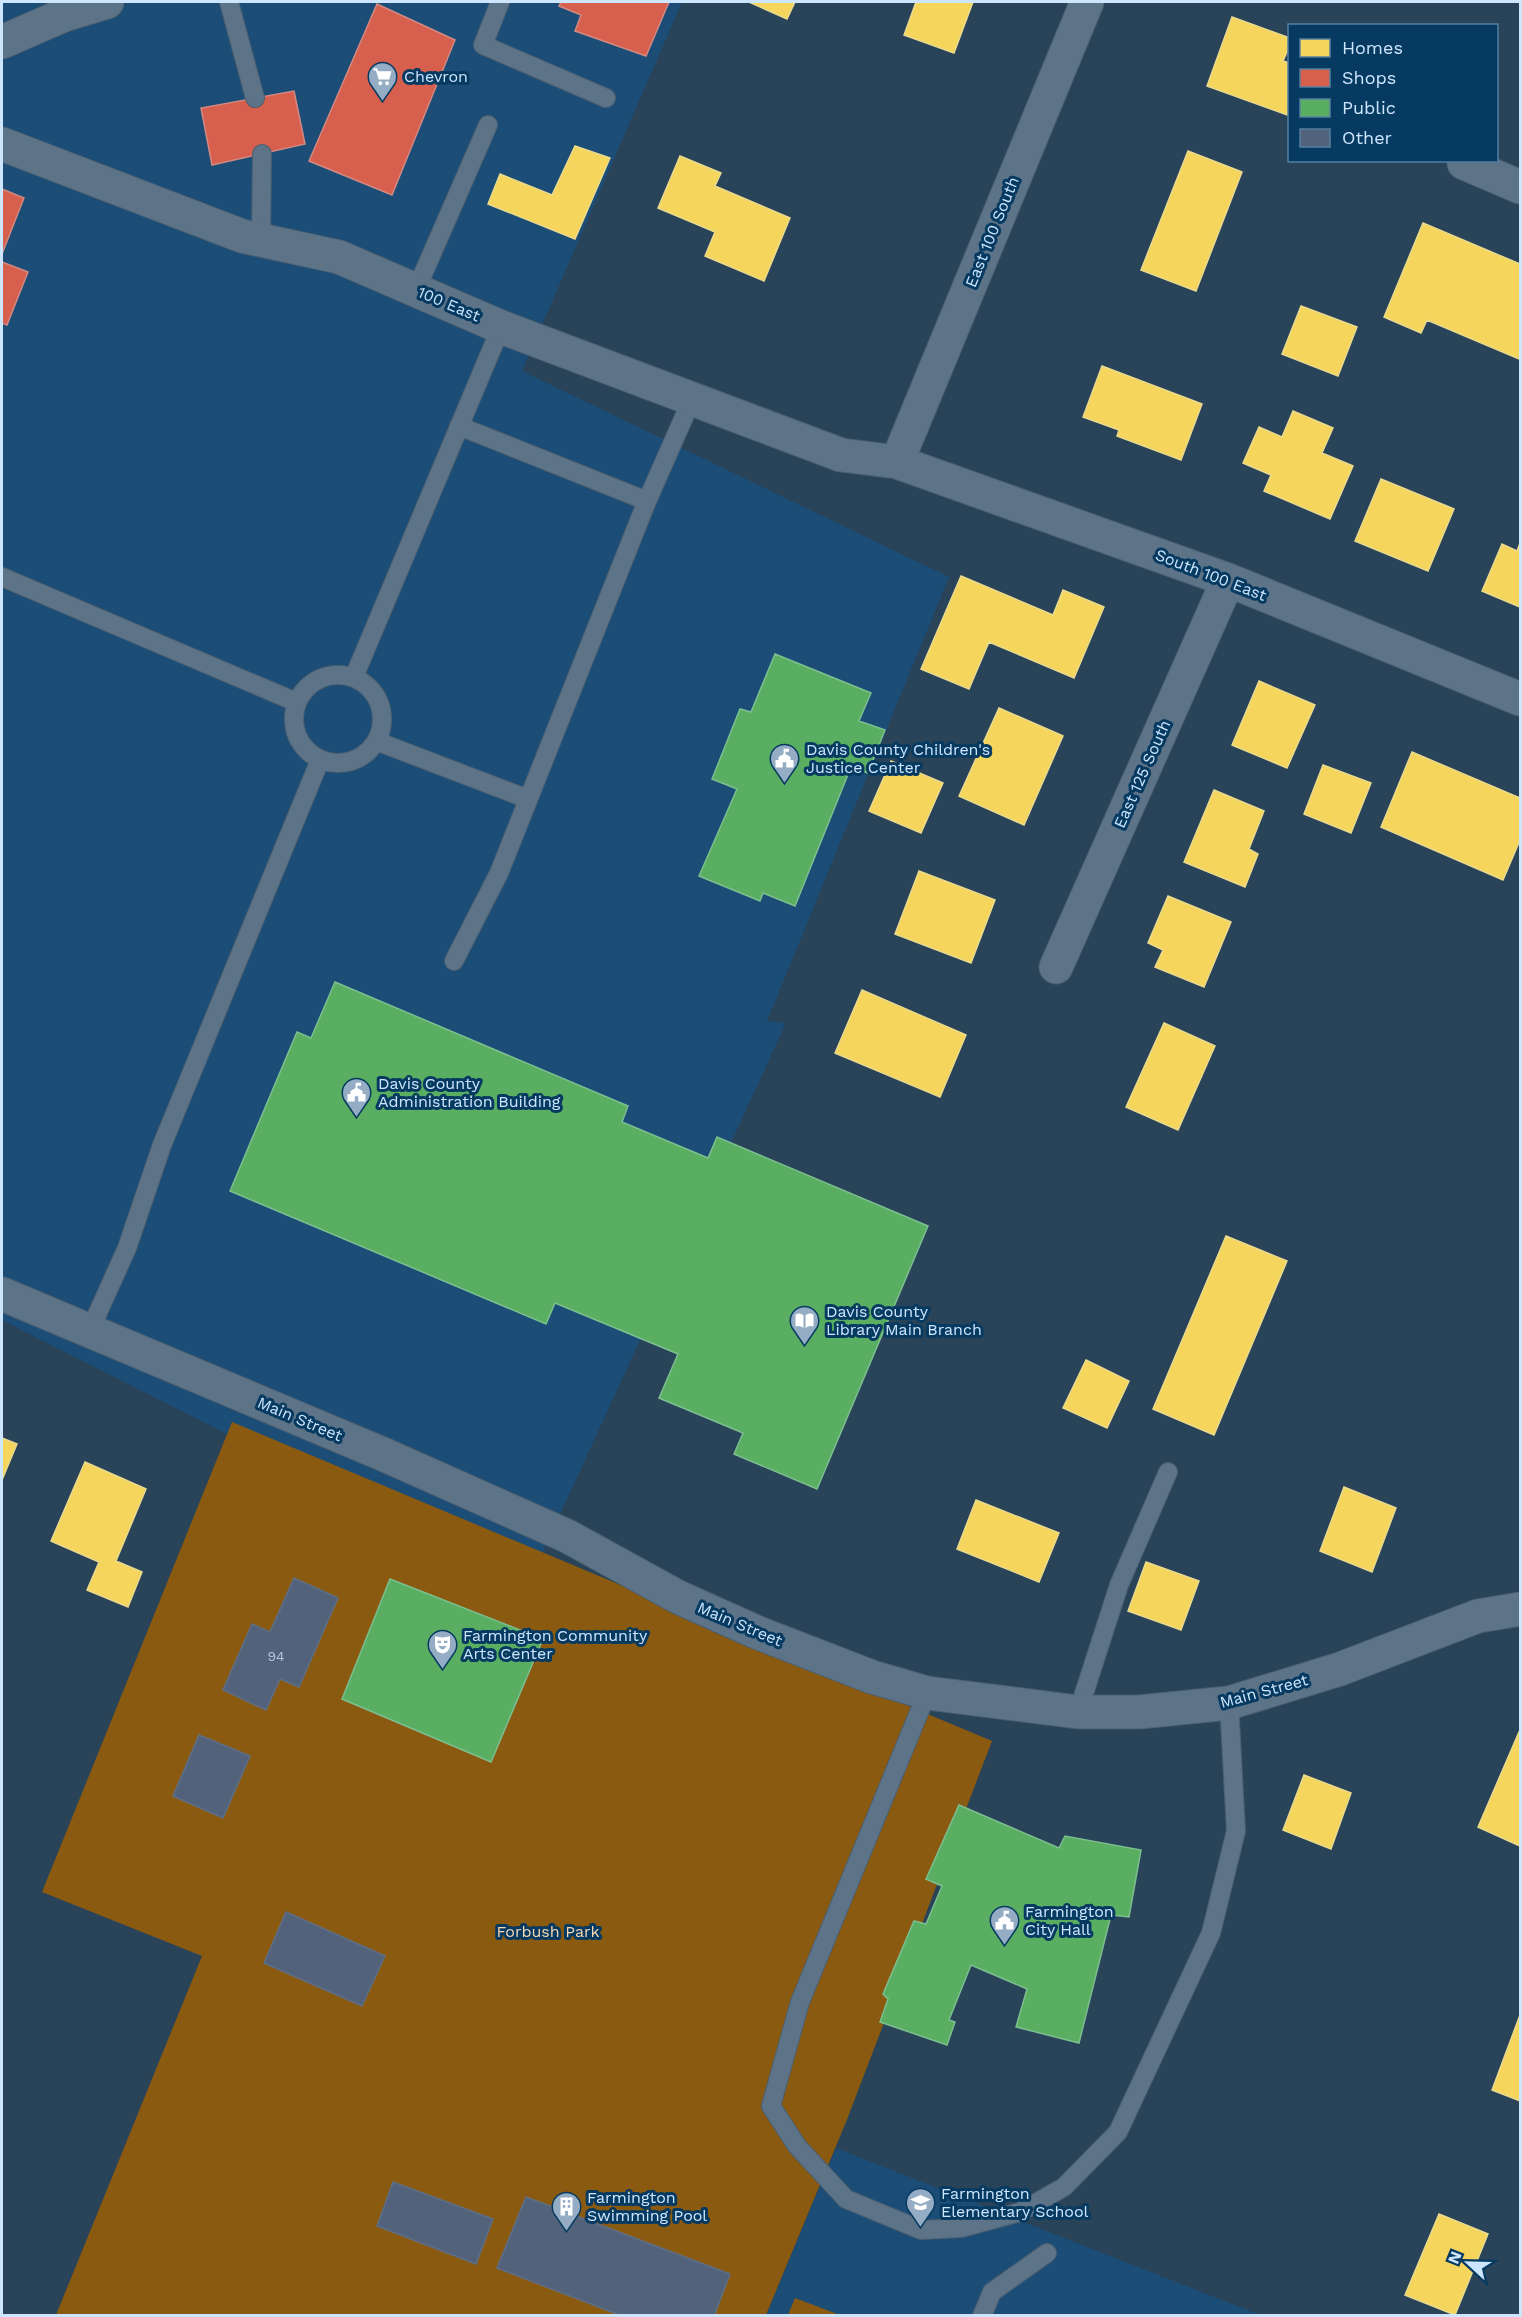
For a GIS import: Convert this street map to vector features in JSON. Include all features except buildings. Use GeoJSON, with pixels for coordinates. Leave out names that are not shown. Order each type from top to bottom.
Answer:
{"type":"FeatureCollection","features":[{"type":"Feature","properties":{"kind":"street"},"geometry":{"type":"LineString","coordinates":[[2,42],[64,15],[107,2]]}},
{"type":"Feature","properties":{"kind":"street","name":"East 100 South"},"geometry":{"type":"LineString","coordinates":[[897,462],[1087,2]]}},
{"type":"Feature","properties":{"kind":"street","name":"100 East"},"geometry":{"type":"LineString","coordinates":[[2,144],[242,236],[339,257],[501,327],[842,455],[897,462]]}},
{"type":"Feature","properties":{"kind":"street"},"geometry":{"type":"LineString","coordinates":[[1464,163],[1521,187]]}},
{"type":"Feature","properties":{"kind":"street","name":"South 100 East"},"geometry":{"type":"LineString","coordinates":[[897,462],[1227,580],[1521,699]]}},
{"type":"Feature","properties":{"kind":"street","name":"East 125 South"},"geometry":{"type":"LineString","coordinates":[[1056,967],[1227,580]]}},
{"type":"Feature","properties":{"kind":"street","name":"Main Street"},"geometry":{"type":"LineString","coordinates":[[2,1294],[385,1455],[567,1536],[678,1598],[756,1632],[872,1677],[927,1694],[1078,1712],[1139,1712],[1229,1703],[1340,1669],[1478,1617],[1521,1609]]}},
{"type":"Feature","properties":{"kind":"lane"},"geometry":{"type":"LineString","coordinates":[[229,2],[255,98]]}},
{"type":"Feature","properties":{"kind":"lane"},"geometry":{"type":"LineString","coordinates":[[500,2],[483,45],[606,98]]}},
{"type":"Feature","properties":{"kind":"lane"},"geometry":{"type":"LineString","coordinates":[[416,290],[488,125]]}},
{"type":"Feature","properties":{"kind":"lane"},"geometry":{"type":"LineString","coordinates":[[261,240],[262,154]]}},
{"type":"Feature","properties":{"kind":"lane"},"geometry":{"type":"LineString","coordinates":[[354,677],[501,327]]}},
{"type":"Feature","properties":{"kind":"lane"},"geometry":{"type":"LineString","coordinates":[[454,962],[499,873],[647,501],[692,399]]}},
{"type":"Feature","properties":{"kind":"lane"},"geometry":{"type":"LineString","coordinates":[[459,426],[647,501]]}},
{"type":"Feature","properties":{"kind":"lane"},"geometry":{"type":"LineString","coordinates":[[2,577],[296,702]]}},
{"type":"Feature","properties":{"kind":"lane"},"geometry":{"type":"LineString","coordinates":[[340,674],[354,677],[365,683],[380,704],[381,729],[368,752],[358,759],[345,763],[320,760],[309,753],[300,742],[295,730],[296,702],[303,691],[314,681],[340,674]]}},
{"type":"Feature","properties":{"kind":"lane"},"geometry":{"type":"LineString","coordinates":[[376,741],[528,799]]}},
{"type":"Feature","properties":{"kind":"lane"},"geometry":{"type":"LineString","coordinates":[[90,1330],[127,1248],[162,1145],[320,760]]}},
{"type":"Feature","properties":{"kind":"lane"},"geometry":{"type":"LineString","coordinates":[[1078,1712],[1119,1585],[1168,1472]]}},
{"type":"Feature","properties":{"kind":"lane"},"geometry":{"type":"LineString","coordinates":[[927,1694],[800,2002],[771,2106],[797,2146],[846,2199],[921,2230],[961,2228],[1020,2212],[1064,2187],[1118,2132],[1211,1934],[1236,1831],[1229,1703]]}},
{"type":"Feature","properties":{"kind":"lane"},"geometry":{"type":"LineString","coordinates":[[982,2316],[992,2292],[1047,2253]]}},
{"type":"Feature","properties":{"kind":"shaded area"},"geometry":{"type":"Polygon","coordinates":[[[2,2],[682,2],[522,371],[949,577],[767,1021],[786,1023],[527,1586],[2,1320],[2,2]]]}},
{"type":"Feature","properties":{"kind":"shaded area","name":"Farmington Elementary School"},"geometry":{"type":"Polygon","coordinates":[[[836,2148],[1260,2315],[766,2316],[836,2148]]]}},
{"type":"Feature","properties":{"kind":"green space","name":"Forbush Park"},"geometry":{"type":"Polygon","coordinates":[[[232,1422],[992,1741],[846,2122],[766,2315],[56,2315],[202,1956],[42,1892],[232,1422]]]}},
{"type":"Feature","properties":{"kind":"green space"},"geometry":{"type":"Polygon","coordinates":[[[795,2298],[840,2315],[788,2315],[795,2298]]]}},
{"type":"Feature","properties":{"kind":"place","name":"Chevron"},"geometry":{"type":"Point","coordinates":[383,102]}},
{"type":"Feature","properties":{"kind":"place","name":"Davis County Children's Justice Center"},"geometry":{"type":"Point","coordinates":[785,784]}},
{"type":"Feature","properties":{"kind":"place","name":"Davis County Administration Building"},"geometry":{"type":"Point","coordinates":[357,1118]}},
{"type":"Feature","properties":{"kind":"place","name":"Davis County Library Main Branch"},"geometry":{"type":"Point","coordinates":[805,1346]}},
{"type":"Feature","properties":{"kind":"place","name":"Farmington Community Arts Center"},"geometry":{"type":"Point","coordinates":[442,1670]}},
{"type":"Feature","properties":{"kind":"place","name":"Farmington City Hall"},"geometry":{"type":"Point","coordinates":[1004,1946]}},
{"type":"Feature","properties":{"kind":"place","name":"Farmington Elementary School"},"geometry":{"type":"Point","coordinates":[920,2228]}},
{"type":"Feature","properties":{"kind":"place","name":"Farmington Swimming Pool"},"geometry":{"type":"Point","coordinates":[566,2232]}}]}
